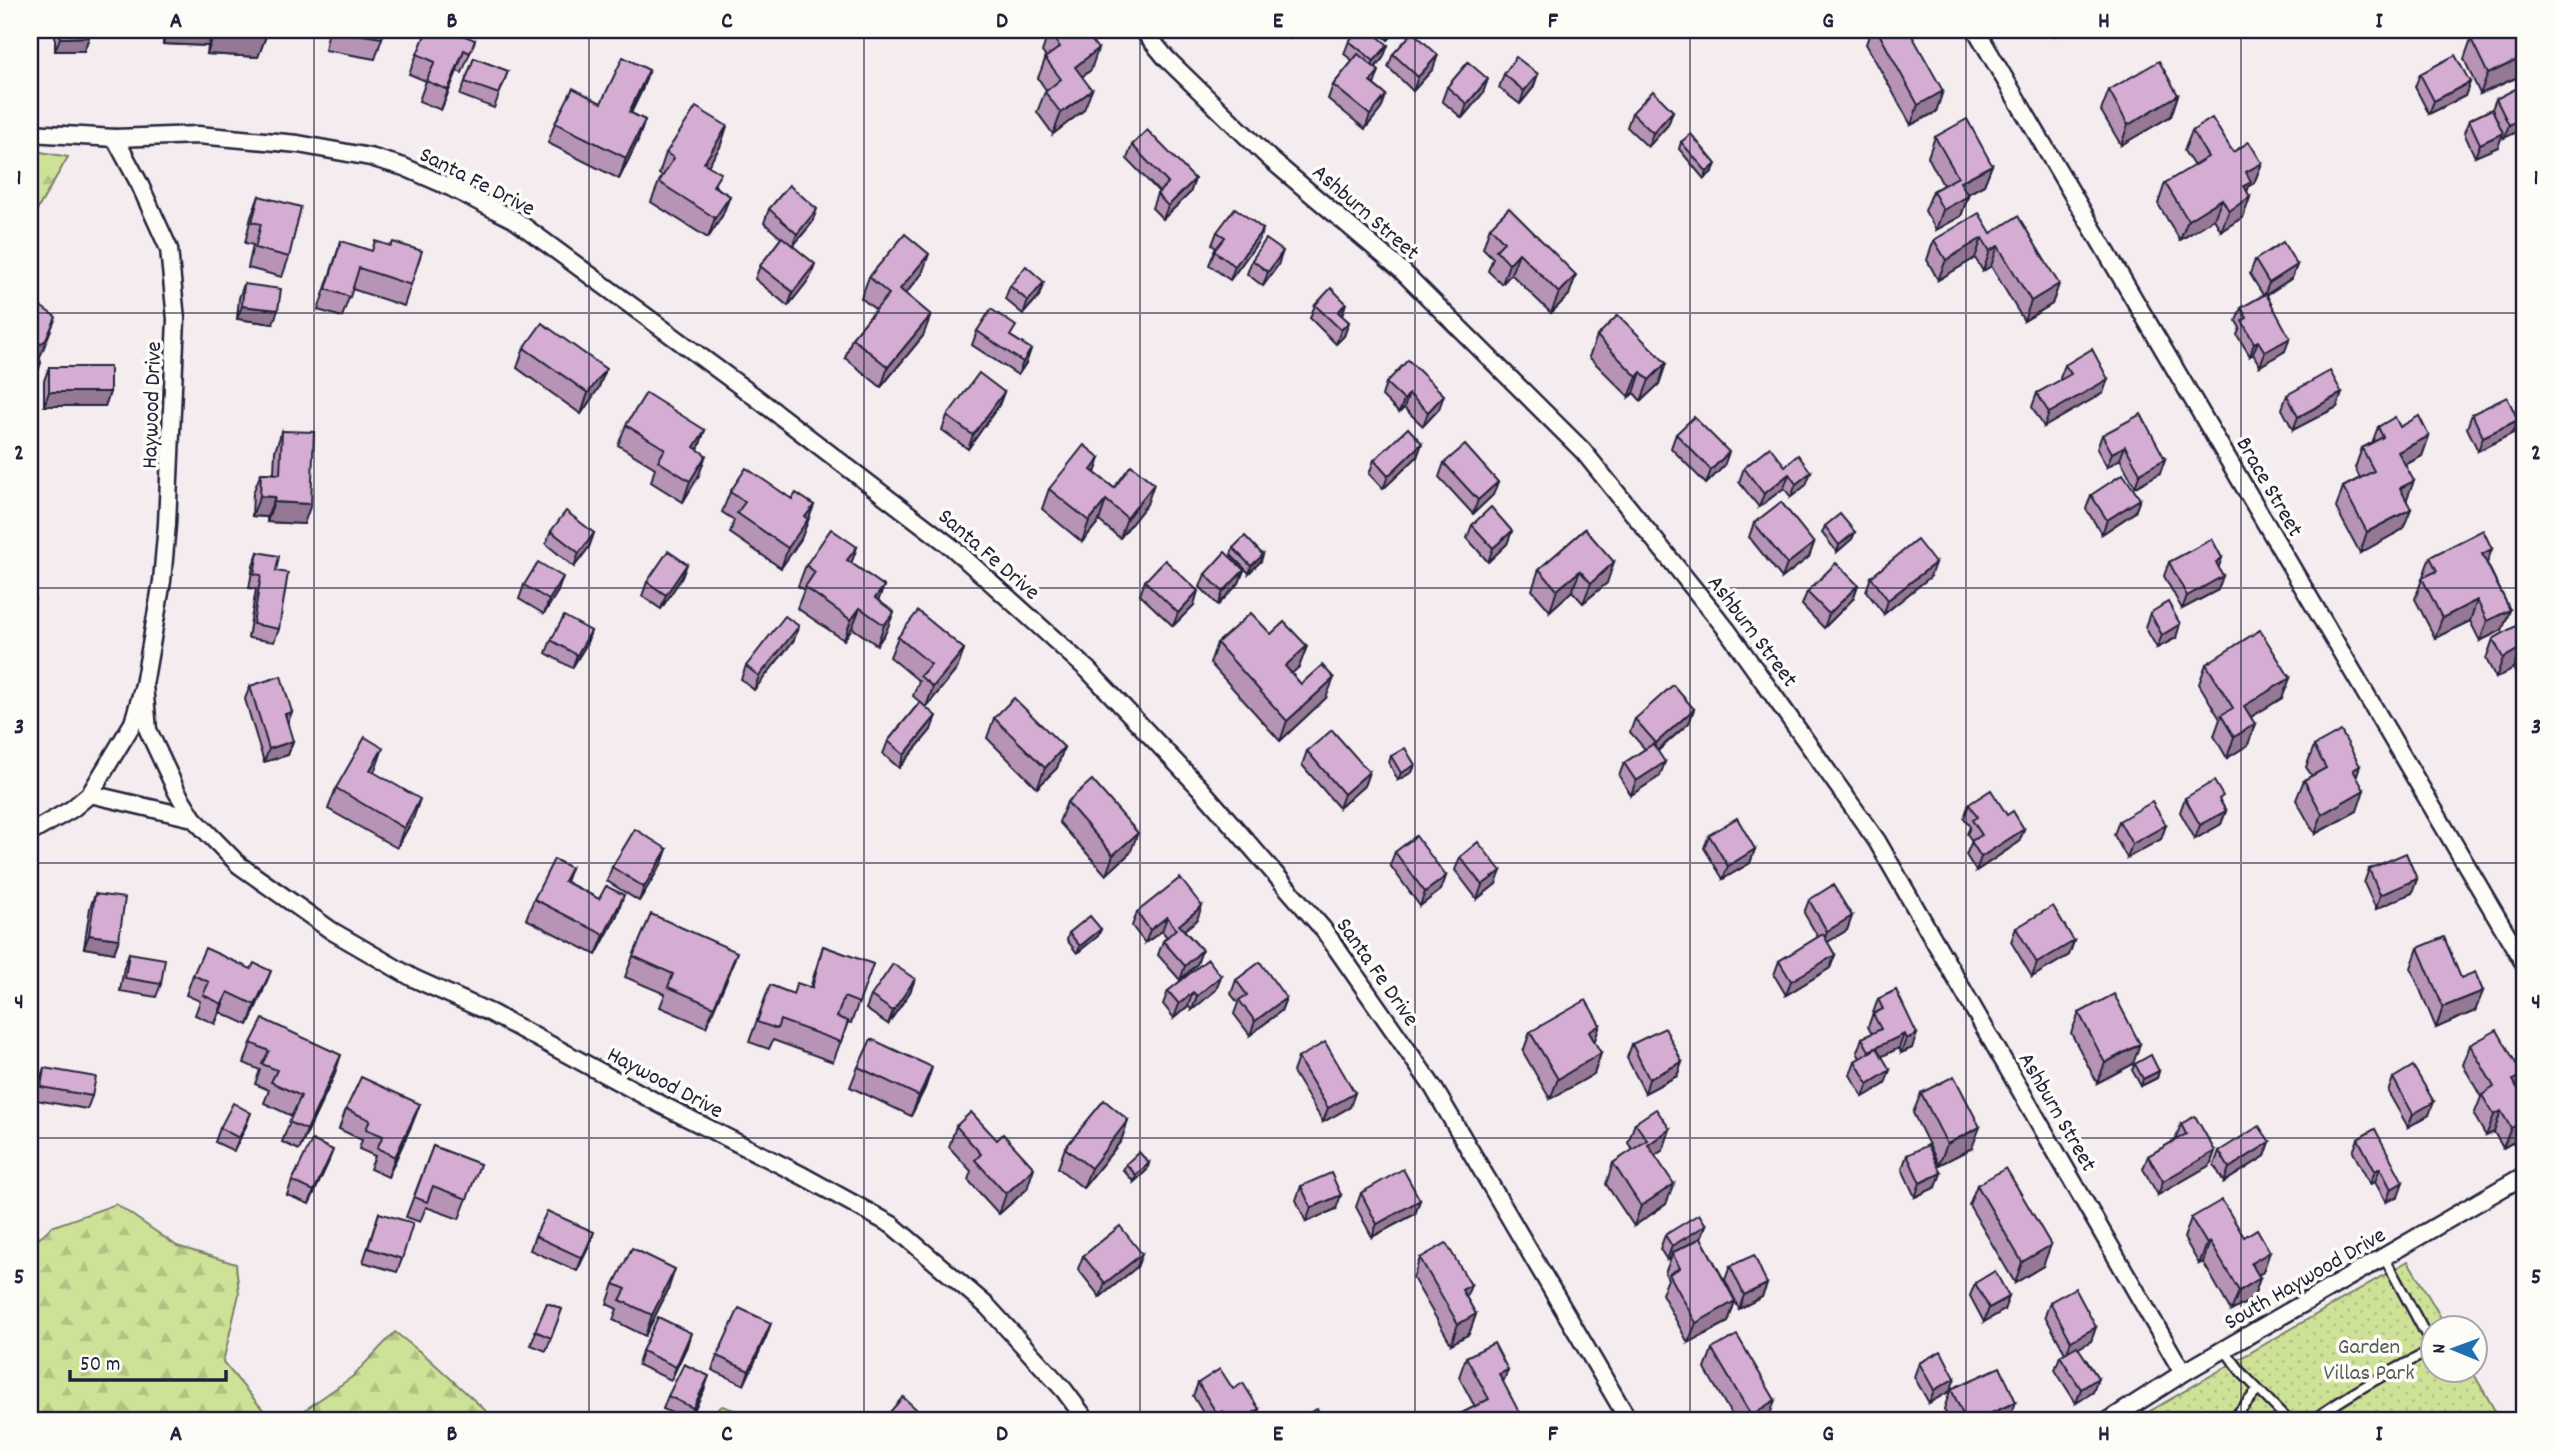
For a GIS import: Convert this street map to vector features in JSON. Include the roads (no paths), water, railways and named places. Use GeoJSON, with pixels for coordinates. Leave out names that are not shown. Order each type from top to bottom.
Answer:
{"type":"FeatureCollection","features":[{"type":"Feature","properties":{"kind":"street","name":"Ashburn Street"},"geometry":{"type":"LineString","coordinates":[[1143,30],[1167,58],[1269,158],[1400,269],[1583,451],[1727,630],[1877,841],[2183,1373]]}},
{"type":"Feature","properties":{"kind":"street","name":"Brace Street"},"geometry":{"type":"LineString","coordinates":[[1976,30],[2525,965]]}},
{"type":"Feature","properties":{"kind":"street","name":"Santa Fe Drive"},"geometry":{"type":"LineString","coordinates":[[30,133],[115,138],[198,135],[298,145],[404,167],[452,188],[515,220],[754,396],[953,548],[1088,670],[1200,788],[1323,929],[1433,1087],[1629,1421]]}},
{"type":"Feature","properties":{"kind":"street","name":"Haywood Drive"},"geometry":{"type":"LineString","coordinates":[[90,794],[133,723],[144,685],[162,580],[167,524],[176,319],[169,249],[115,138]]}},
{"type":"Feature","properties":{"kind":"street","name":"Haywood Drive"},"geometry":{"type":"LineString","coordinates":[[144,685],[148,730],[177,792],[193,818],[239,865],[332,931],[413,978],[491,1013],[892,1225],[987,1306],[1064,1390],[1087,1421]]}},
{"type":"Feature","properties":{"kind":"street"},"geometry":{"type":"LineString","coordinates":[[30,833],[72,809],[90,794],[193,818]]}},
{"type":"Feature","properties":{"kind":"street","name":"South Haywood Drive"},"geometry":{"type":"LineString","coordinates":[[2108,1421],[2183,1373],[2525,1175]]}},
{"type":"Feature","properties":{"kind":"lane"},"geometry":{"type":"LineString","coordinates":[[2384,1257],[2418,1321]]}},
{"type":"Feature","properties":{"kind":"lane"},"geometry":{"type":"LineString","coordinates":[[2224,1349],[2258,1391],[2289,1421]]}},
{"type":"Feature","properties":{"kind":"lane"},"geometry":{"type":"LineString","coordinates":[[2311,1421],[2339,1401],[2418,1356]]}},
{"type":"Feature","properties":{"kind":"lane"},"geometry":{"type":"LineString","coordinates":[[2231,1421],[2258,1391]]}},
{"type":"Feature","properties":{"kind":"waterway"},"geometry":{"type":"LineString","coordinates":[[30,175],[35,163]]}},
{"type":"Feature","properties":{"kind":"park label","name":"Garden Villas Park"},"geometry":{"type":"Point","coordinates":[2369,1358]}}]}
